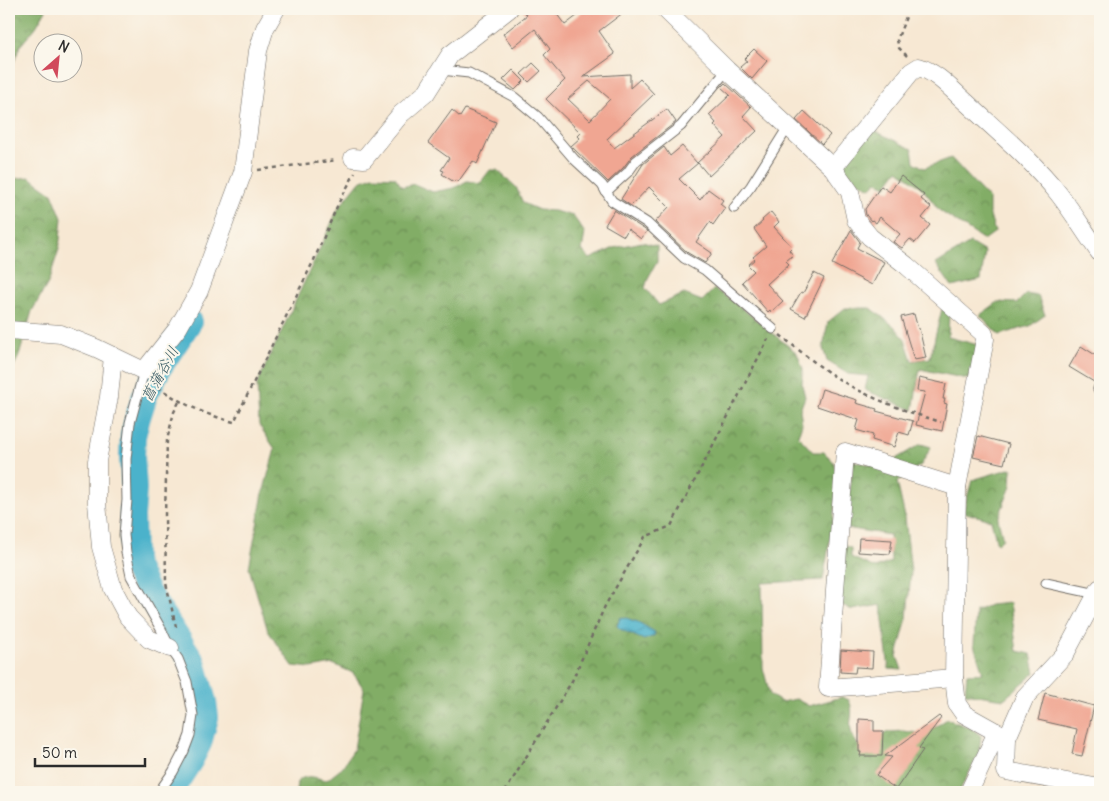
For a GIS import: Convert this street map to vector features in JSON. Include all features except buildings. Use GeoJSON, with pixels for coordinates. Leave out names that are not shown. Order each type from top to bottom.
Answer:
{"type":"FeatureCollection","features":[{"type":"Feature","properties":{"kind":"street"},"geometry":{"type":"LineString","coordinates":[[9,330],[61,334],[144,371],[178,328],[199,291],[216,249],[244,169],[258,51],[265,28],[276,9]]}},
{"type":"Feature","properties":{"kind":"street"},"geometry":{"type":"LineString","coordinates":[[359,159],[402,114],[426,93],[450,55],[509,9]]}},
{"type":"Feature","properties":{"kind":"street"},"geometry":{"type":"LineString","coordinates":[[669,10],[727,70],[833,168],[850,192],[856,220],[870,237],[906,265],[984,334],[985,339],[957,487],[954,678],[957,704],[964,714],[1002,735]]}},
{"type":"Feature","properties":{"kind":"street"},"geometry":{"type":"LineString","coordinates":[[833,168],[911,72],[919,67],[937,77],[1027,160],[1058,193],[1100,254]]}},
{"type":"Feature","properties":{"kind":"street"},"geometry":{"type":"LineString","coordinates":[[113,356],[109,397],[97,461],[97,503],[101,547],[113,589],[128,616],[149,639],[170,648]]}},
{"type":"Feature","properties":{"kind":"street"},"geometry":{"type":"LineString","coordinates":[[954,678],[828,688],[845,452],[957,487]]}},
{"type":"Feature","properties":{"kind":"street"},"geometry":{"type":"LineString","coordinates":[[969,792],[980,767],[1025,697],[1065,654],[1099,591]]}},
{"type":"Feature","properties":{"kind":"street"},"geometry":{"type":"LineString","coordinates":[[1002,735],[1006,770]]}},
{"type":"Feature","properties":{"kind":"street"},"geometry":{"type":"LineString","coordinates":[[980,767],[1006,770],[1070,787],[1100,788]]}},
{"type":"Feature","properties":{"kind":"lane"},"geometry":{"type":"LineString","coordinates":[[441,70],[468,73],[514,97],[538,117],[574,158],[602,185],[612,201],[647,223],[684,258],[705,270],[773,329]]}},
{"type":"Feature","properties":{"kind":"lane"},"geometry":{"type":"LineString","coordinates":[[606,192],[628,172],[636,161],[681,126],[727,70]]}},
{"type":"Feature","properties":{"kind":"lane"},"geometry":{"type":"LineString","coordinates":[[734,208],[751,186],[788,127]]}},
{"type":"Feature","properties":{"kind":"lane"},"geometry":{"type":"LineString","coordinates":[[144,371],[130,423],[126,459],[127,500],[124,535],[126,552],[131,576],[162,629],[170,648],[178,659],[187,682],[193,715],[190,735],[184,751],[173,772],[159,792]]}},
{"type":"Feature","properties":{"kind":"lane"},"geometry":{"type":"LineString","coordinates":[[1046,583],[1099,591]]}},
{"type":"Feature","properties":{"kind":"path"},"geometry":{"type":"LineString","coordinates":[[909,9],[897,40],[899,48],[919,67]]}},
{"type":"Feature","properties":{"kind":"path"},"geometry":{"type":"LineString","coordinates":[[158,387],[179,402],[217,418],[234,422],[314,260],[359,159],[284,165],[256,170],[244,169]]}},
{"type":"Feature","properties":{"kind":"path"},"geometry":{"type":"LineString","coordinates":[[505,792],[572,681],[605,606],[645,537],[671,526],[773,329],[813,362],[857,390],[916,415],[941,422]]}},
{"type":"Feature","properties":{"kind":"path"},"geometry":{"type":"LineString","coordinates":[[176,627],[166,583],[165,506],[167,440],[170,424],[179,402]]}},
{"type":"Feature","properties":{"kind":"green space"},"geometry":{"type":"Polygon","coordinates":[[[9,9],[46,10],[36,27],[20,46],[9,71],[9,9]]]}},
{"type":"Feature","properties":{"kind":"green space"},"geometry":{"type":"Polygon","coordinates":[[[873,130],[912,149],[914,162],[924,168],[951,158],[989,199],[989,213],[995,232],[984,240],[940,211],[922,188],[898,170],[886,186],[876,181],[871,188],[857,181],[841,165],[873,130]]]}},
{"type":"Feature","properties":{"kind":"green space"},"geometry":{"type":"Polygon","coordinates":[[[490,170],[497,170],[516,187],[523,203],[539,210],[554,211],[573,216],[585,233],[582,250],[590,259],[614,248],[642,242],[657,246],[657,262],[645,288],[659,305],[684,294],[702,301],[714,289],[733,301],[797,353],[803,369],[802,384],[805,397],[800,410],[802,424],[798,436],[813,452],[824,452],[833,462],[836,474],[835,503],[823,580],[762,583],[763,668],[770,695],[781,702],[796,699],[809,706],[842,697],[849,700],[852,712],[851,732],[859,746],[888,732],[903,731],[925,734],[947,719],[971,728],[981,736],[979,754],[959,792],[296,792],[297,782],[300,779],[311,777],[327,780],[341,769],[354,749],[364,689],[353,673],[333,664],[311,668],[293,666],[268,631],[249,568],[263,493],[275,449],[259,425],[257,384],[339,207],[360,181],[373,176],[395,177],[402,187],[414,184],[433,192],[454,188],[467,181],[480,183],[490,170]]]}},
{"type":"Feature","properties":{"kind":"green space"},"geometry":{"type":"Polygon","coordinates":[[[29,177],[52,193],[62,218],[59,249],[48,283],[32,311],[19,356],[9,376],[9,182],[13,179],[29,177]]]}},
{"type":"Feature","properties":{"kind":"green space"},"geometry":{"type":"Polygon","coordinates":[[[970,243],[985,252],[981,280],[952,287],[936,264],[970,243]]]}},
{"type":"Feature","properties":{"kind":"green space"},"geometry":{"type":"Polygon","coordinates":[[[1026,294],[1038,296],[1045,315],[1030,326],[999,335],[980,315],[998,302],[1017,303],[1026,294]]]}},
{"type":"Feature","properties":{"kind":"green space"},"geometry":{"type":"Polygon","coordinates":[[[845,308],[871,308],[895,327],[905,339],[912,361],[930,358],[942,309],[949,312],[948,337],[978,345],[972,380],[920,369],[913,410],[865,390],[868,376],[848,374],[827,361],[823,348],[828,322],[845,308]]]}},
{"type":"Feature","properties":{"kind":"green space"},"geometry":{"type":"Polygon","coordinates":[[[9,376],[12,403],[9,411],[9,376]]]}},
{"type":"Feature","properties":{"kind":"green space"},"geometry":{"type":"Polygon","coordinates":[[[921,444],[931,447],[921,465],[897,482],[905,517],[911,572],[907,618],[897,656],[902,670],[889,669],[881,605],[852,610],[837,602],[842,545],[851,548],[851,557],[875,568],[891,562],[890,535],[846,528],[853,461],[882,467],[921,444]]]}},
{"type":"Feature","properties":{"kind":"green space"},"geometry":{"type":"Polygon","coordinates":[[[1012,468],[1011,486],[998,519],[1003,539],[997,544],[991,520],[963,512],[972,480],[1012,468]]]}},
{"type":"Feature","properties":{"kind":"green space"},"geometry":{"type":"Polygon","coordinates":[[[1010,603],[1017,651],[1031,654],[1035,673],[1004,699],[965,693],[967,674],[983,673],[974,645],[976,611],[990,605],[1010,603]]]}},
{"type":"Feature","properties":{"kind":"water"},"geometry":{"type":"Polygon","coordinates":[[[623,617],[638,622],[655,632],[654,636],[644,640],[620,629],[617,626],[620,618],[623,617]]]}},
{"type":"Feature","properties":{"kind":"waterway","name":"菖蒲谷川"},"geometry":{"type":"LineString","coordinates":[[170,792],[199,743],[206,717],[204,702],[193,662],[147,592],[133,562],[132,516],[134,489],[132,457],[133,436],[145,395],[160,366],[189,322]]}}]}
